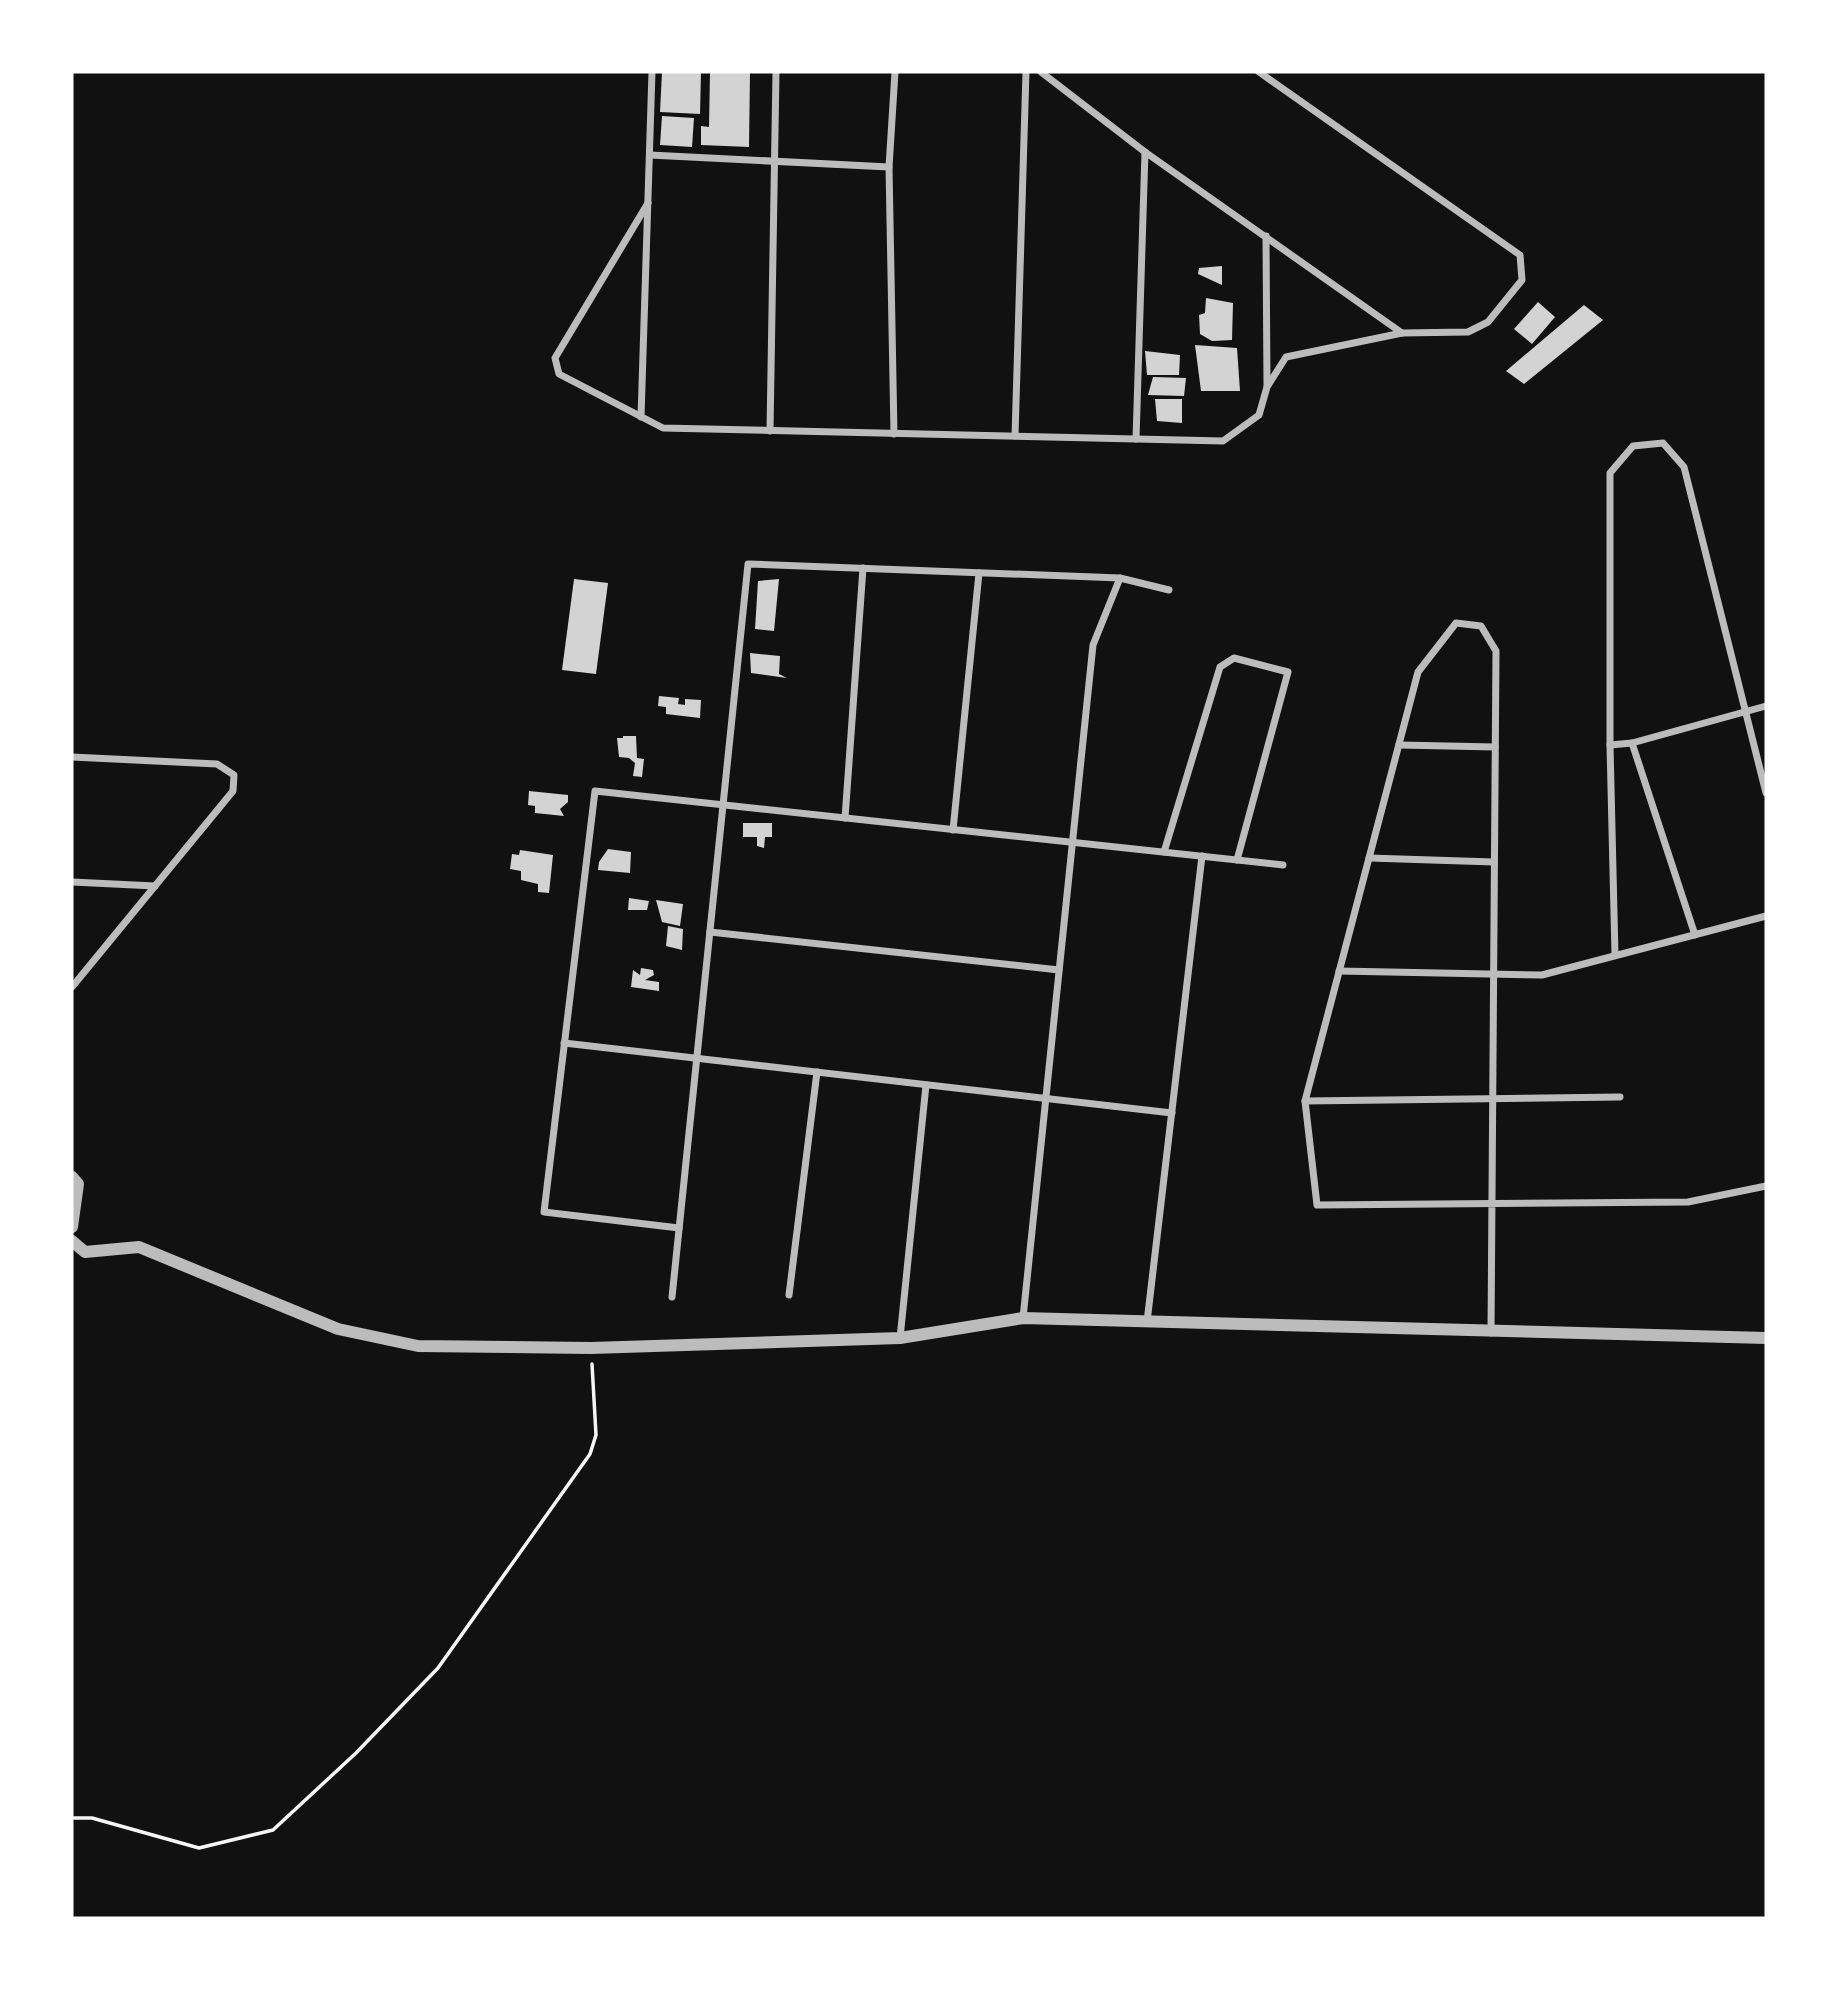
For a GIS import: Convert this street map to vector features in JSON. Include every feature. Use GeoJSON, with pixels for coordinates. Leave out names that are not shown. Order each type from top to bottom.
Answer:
{"type":"FeatureCollection","features":[{"type":"Feature","properties":{"kind":"street"},"geometry":{"type":"LineString","coordinates":[[641,417],[652,72]]}},
{"type":"Feature","properties":{"kind":"street"},"geometry":{"type":"LineString","coordinates":[[770,430],[776,72]]}},
{"type":"Feature","properties":{"kind":"street"},"geometry":{"type":"LineString","coordinates":[[894,433],[889,167],[895,72]]}},
{"type":"Feature","properties":{"kind":"street"},"geometry":{"type":"LineString","coordinates":[[1015,436],[1026,72]]}},
{"type":"Feature","properties":{"kind":"street"},"geometry":{"type":"LineString","coordinates":[[1041,72],[1144,152],[1402,333]]}},
{"type":"Feature","properties":{"kind":"street"},"geometry":{"type":"LineString","coordinates":[[648,203],[555,358],[559,374],[663,428],[1223,441],[1259,415],[1268,387],[1286,357],[1402,333],[1468,332],[1488,322],[1522,281],[1520,255],[1259,72]]}},
{"type":"Feature","properties":{"kind":"street"},"geometry":{"type":"LineString","coordinates":[[1136,439],[1144,152]]}},
{"type":"Feature","properties":{"kind":"street"},"geometry":{"type":"LineString","coordinates":[[650,155],[889,167]]}},
{"type":"Feature","properties":{"kind":"street"},"geometry":{"type":"LineString","coordinates":[[1266,236],[1268,387]]}},
{"type":"Feature","properties":{"kind":"street"},"geometry":{"type":"LineString","coordinates":[[1615,955],[1610,745],[1610,473],[1633,446],[1663,443],[1684,467],[1766,793]]}},
{"type":"Feature","properties":{"kind":"street"},"geometry":{"type":"LineString","coordinates":[[672,1297],[748,564],[1121,578],[1169,590]]}},
{"type":"Feature","properties":{"kind":"street"},"geometry":{"type":"LineString","coordinates":[[845,818],[863,568]]}},
{"type":"Feature","properties":{"kind":"street"},"geometry":{"type":"LineString","coordinates":[[953,830],[979,573]]}},
{"type":"Feature","properties":{"kind":"street"},"geometry":{"type":"LineString","coordinates":[[1023,1318],[1093,645],[1121,578]]}},
{"type":"Feature","properties":{"kind":"street"},"geometry":{"type":"LineString","coordinates":[[1491,1333],[1492,1205],[1494,972],[1494,862],[1496,651],[1480,625],[1456,623],[1418,673],[1305,1101],[1317,1205],[1492,1205],[1688,1202],[1766,1186]]}},
{"type":"Feature","properties":{"kind":"street"},"geometry":{"type":"LineString","coordinates":[[1164,852],[1220,667],[1234,658],[1288,672],[1237,860]]}},
{"type":"Feature","properties":{"kind":"street"},"geometry":{"type":"LineString","coordinates":[[1610,745],[1632,743],[1766,706]]}},
{"type":"Feature","properties":{"kind":"street"},"geometry":{"type":"LineString","coordinates":[[1632,743],[1695,935]]}},
{"type":"Feature","properties":{"kind":"street"},"geometry":{"type":"LineString","coordinates":[[1399,745],[1495,747]]}},
{"type":"Feature","properties":{"kind":"street"},"geometry":{"type":"LineString","coordinates":[[72,757],[217,764],[234,775],[233,791],[72,987]]}},
{"type":"Feature","properties":{"kind":"street"},"geometry":{"type":"LineString","coordinates":[[679,1228],[544,1212],[595,791],[1283,865]]}},
{"type":"Feature","properties":{"kind":"street"},"geometry":{"type":"LineString","coordinates":[[1147,1322],[1202,856]]}},
{"type":"Feature","properties":{"kind":"street"},"geometry":{"type":"LineString","coordinates":[[1369,858],[1494,862]]}},
{"type":"Feature","properties":{"kind":"street"},"geometry":{"type":"LineString","coordinates":[[72,882],[155,886]]}},
{"type":"Feature","properties":{"kind":"street"},"geometry":{"type":"LineString","coordinates":[[1339,971],[1542,975],[1766,916]]}},
{"type":"Feature","properties":{"kind":"street"},"geometry":{"type":"LineString","coordinates":[[710,932],[1059,970]]}},
{"type":"Feature","properties":{"kind":"street"},"geometry":{"type":"LineString","coordinates":[[564,1043],[1172,1113]]}},
{"type":"Feature","properties":{"kind":"street"},"geometry":{"type":"LineString","coordinates":[[789,1295],[817,1072]]}},
{"type":"Feature","properties":{"kind":"street"},"geometry":{"type":"LineString","coordinates":[[900,1338],[926,1085]]}},
{"type":"Feature","properties":{"kind":"street"},"geometry":{"type":"LineString","coordinates":[[1305,1101],[1619,1097]]}},
{"type":"Feature","properties":{"kind":"street"},"geometry":{"type":"LineString","coordinates":[[72,1177],[78,1184],[72,1227]]}},
{"type":"Feature","properties":{"kind":"street"},"geometry":{"type":"LineString","coordinates":[[72,1241],[85,1252],[139,1247],[338,1329],[418,1346],[591,1348],[900,1338],[1023,1318],[1766,1339]]}},
{"type":"Feature","properties":{"kind":"path"},"geometry":{"type":"LineString","coordinates":[[72,1818],[92,1818],[199,1848],[272,1830],[356,1753],[438,1668],[590,1454],[596,1435],[591,1348]]}},
{"type":"Feature","properties":{"kind":"building"},"geometry":{"type":"Polygon","coordinates":[[[662,72],[701,72],[700,114],[660,112],[662,72]]]}},
{"type":"Feature","properties":{"kind":"building"},"geometry":{"type":"Polygon","coordinates":[[[710,72],[750,72],[749,147],[701,145],[701,126],[709,127],[710,72]]]}},
{"type":"Feature","properties":{"kind":"building"},"geometry":{"type":"Polygon","coordinates":[[[662,116],[694,118],[692,147],[660,145],[662,116]]]}},
{"type":"Feature","properties":{"kind":"building"},"geometry":{"type":"Polygon","coordinates":[[[1222,266],[1222,285],[1198,274],[1199,268],[1222,266]]]}},
{"type":"Feature","properties":{"kind":"building"},"geometry":{"type":"Polygon","coordinates":[[[1206,298],[1233,303],[1232,340],[1212,341],[1200,334],[1199,315],[1205,313],[1206,298]]]}},
{"type":"Feature","properties":{"kind":"building"},"geometry":{"type":"Polygon","coordinates":[[[1538,302],[1555,317],[1532,344],[1514,329],[1538,302]]]}},
{"type":"Feature","properties":{"kind":"building"},"geometry":{"type":"Polygon","coordinates":[[[1584,305],[1603,320],[1524,384],[1506,371],[1584,305]]]}},
{"type":"Feature","properties":{"kind":"building"},"geometry":{"type":"Polygon","coordinates":[[[1195,345],[1237,348],[1240,391],[1201,391],[1195,345]]]}},
{"type":"Feature","properties":{"kind":"building"},"geometry":{"type":"Polygon","coordinates":[[[1145,351],[1180,355],[1179,375],[1147,375],[1145,351]]]}},
{"type":"Feature","properties":{"kind":"building"},"geometry":{"type":"Polygon","coordinates":[[[1153,377],[1186,378],[1184,396],[1148,395],[1153,377]]]}},
{"type":"Feature","properties":{"kind":"building"},"geometry":{"type":"Polygon","coordinates":[[[1155,399],[1182,399],[1182,423],[1157,421],[1155,399]]]}},
{"type":"Feature","properties":{"kind":"building"},"geometry":{"type":"Polygon","coordinates":[[[574,579],[608,583],[596,674],[562,670],[574,579]]]}},
{"type":"Feature","properties":{"kind":"building"},"geometry":{"type":"Polygon","coordinates":[[[779,579],[774,631],[755,629],[758,581],[779,579]]]}},
{"type":"Feature","properties":{"kind":"building"},"geometry":{"type":"Polygon","coordinates":[[[750,653],[780,656],[779,674],[787,678],[751,673],[750,653]]]}},
{"type":"Feature","properties":{"kind":"building"},"geometry":{"type":"Polygon","coordinates":[[[659,696],[679,698],[678,704],[685,705],[685,699],[701,700],[700,718],[666,714],[666,707],[658,706],[659,696]]]}},
{"type":"Feature","properties":{"kind":"building"},"geometry":{"type":"Polygon","coordinates":[[[636,736],[637,758],[644,759],[642,777],[633,776],[635,763],[629,758],[619,757],[617,738],[636,736]]]}},
{"type":"Feature","properties":{"kind":"building"},"geometry":{"type":"Polygon","coordinates":[[[529,791],[568,795],[568,802],[560,809],[564,816],[535,813],[535,806],[528,805],[529,791]]]}},
{"type":"Feature","properties":{"kind":"building"},"geometry":{"type":"Polygon","coordinates":[[[743,823],[772,823],[772,837],[765,837],[764,848],[757,846],[757,837],[743,837],[743,823]]]}},
{"type":"Feature","properties":{"kind":"building"},"geometry":{"type":"Polygon","coordinates":[[[608,849],[631,852],[630,873],[598,870],[599,862],[608,849]]]}},
{"type":"Feature","properties":{"kind":"building"},"geometry":{"type":"Polygon","coordinates":[[[520,850],[553,855],[549,893],[538,892],[538,884],[521,880],[521,871],[510,869],[512,854],[519,855],[520,850]]]}},
{"type":"Feature","properties":{"kind":"building"},"geometry":{"type":"Polygon","coordinates":[[[629,898],[649,901],[647,910],[628,910],[629,898]]]}},
{"type":"Feature","properties":{"kind":"building"},"geometry":{"type":"Polygon","coordinates":[[[656,900],[683,904],[680,926],[662,922],[656,900]]]}},
{"type":"Feature","properties":{"kind":"building"},"geometry":{"type":"Polygon","coordinates":[[[668,926],[683,929],[682,950],[666,946],[668,926]]]}},
{"type":"Feature","properties":{"kind":"building"},"geometry":{"type":"Polygon","coordinates":[[[641,968],[653,970],[654,975],[645,980],[659,982],[659,991],[631,987],[633,970],[640,975],[641,968]]]}}]}
